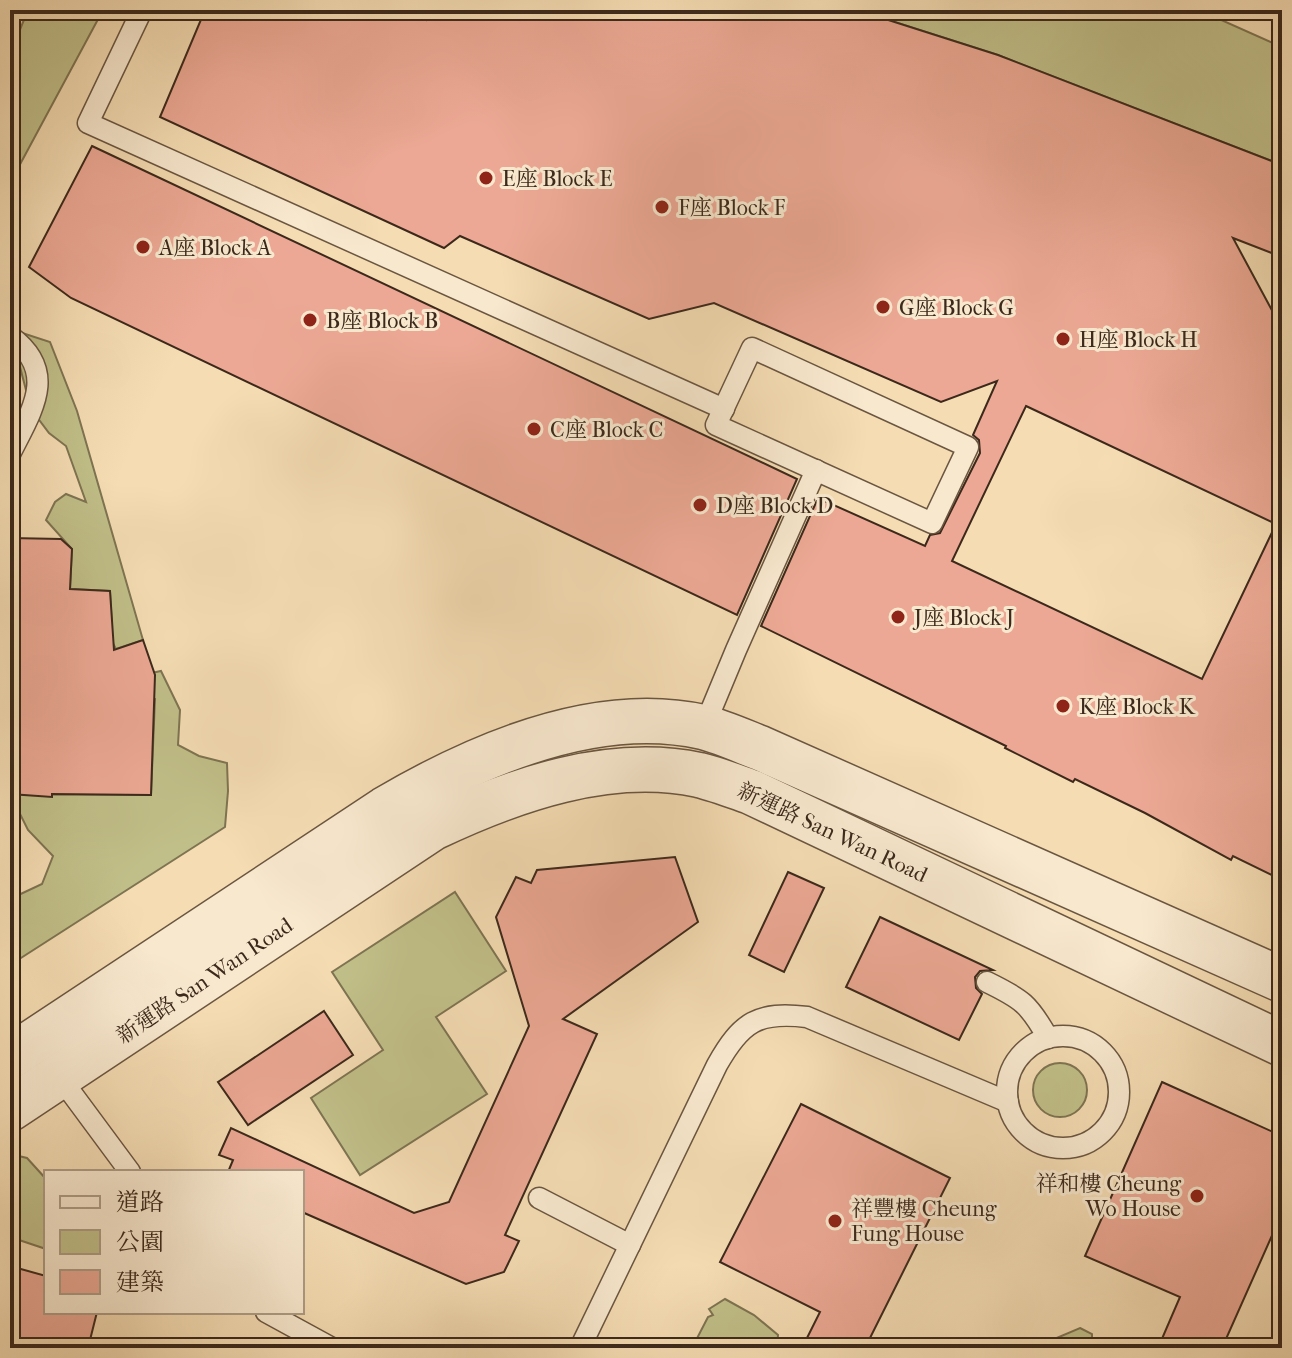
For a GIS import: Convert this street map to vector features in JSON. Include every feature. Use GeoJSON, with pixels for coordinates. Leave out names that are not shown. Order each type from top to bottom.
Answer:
{"type":"FeatureCollection","features":[{"type":"Feature","properties":{"kind":"street","name":"新運路 San Wan Road"},"geometry":{"type":"LineString","coordinates":[[18,1042],[435,780],[480,760],[556,734],[631,723],[704,727],[760,748],[1282,980]]}},
{"type":"Feature","properties":{"kind":"street","name":"新運路 San Wan Road"},"geometry":{"type":"LineString","coordinates":[[10,1109],[433,828],[478,806],[567,779],[612,772],[657,770],[698,775],[751,792],[1282,1044]]}},
{"type":"Feature","properties":{"kind":"lane"},"geometry":{"type":"LineString","coordinates":[[142,10],[88,123],[724,409]]}},
{"type":"Feature","properties":{"kind":"lane"},"geometry":{"type":"LineString","coordinates":[[10,336],[28,350],[36,371],[38,393],[10,454]]}},
{"type":"Feature","properties":{"kind":"lane"},"geometry":{"type":"LineString","coordinates":[[752,348],[968,447],[932,523],[716,425],[724,409],[752,348]]}},
{"type":"Feature","properties":{"kind":"lane"},"geometry":{"type":"LineString","coordinates":[[704,727],[816,470]]}},
{"type":"Feature","properties":{"kind":"lane"},"geometry":{"type":"LineString","coordinates":[[987,982],[1016,996],[1031,1008],[1048,1038]]}},
{"type":"Feature","properties":{"kind":"lane"},"geometry":{"type":"LineString","coordinates":[[580,1348],[717,1065],[728,1044],[749,1023],[778,1014],[807,1017],[1008,1102]]}},
{"type":"Feature","properties":{"kind":"lane"},"geometry":{"type":"LineString","coordinates":[[1067,1036],[1084,1039],[1100,1048],[1111,1062],[1118,1079],[1120,1096],[1116,1114],[1106,1129],[1092,1141],[1075,1147],[1057,1148],[1040,1144],[1019,1126],[1008,1102],[1007,1086],[1020,1055],[1033,1044],[1048,1038],[1067,1036]]}},
{"type":"Feature","properties":{"kind":"lane"},"geometry":{"type":"LineString","coordinates":[[18,1042],[59,1076],[129,1170]]}},
{"type":"Feature","properties":{"kind":"lane"},"geometry":{"type":"LineString","coordinates":[[539,1198],[630,1245]]}},
{"type":"Feature","properties":{"kind":"lane"},"geometry":{"type":"LineString","coordinates":[[270,1314],[332,1348]]}},
{"type":"Feature","properties":{"kind":"green space"},"geometry":{"type":"Polygon","coordinates":[[[10,10],[14,10],[14,31],[19,32],[28,10],[103,10],[10,183],[10,10]]]}},
{"type":"Feature","properties":{"kind":"green space"},"geometry":{"type":"Polygon","coordinates":[[[857,10],[1199,10],[1282,47],[1282,165],[998,55],[857,10]]]}},
{"type":"Feature","properties":{"kind":"green space"},"geometry":{"type":"Polygon","coordinates":[[[10,329],[50,342],[77,411],[143,640],[116,649],[107,632],[112,626],[110,591],[70,589],[72,549],[46,520],[55,502],[66,494],[86,502],[66,446],[49,433],[31,409],[10,329]]]}},
{"type":"Feature","properties":{"kind":"green space"},"geometry":{"type":"Polygon","coordinates":[[[161,671],[180,710],[178,745],[199,756],[227,763],[225,827],[10,965],[10,899],[42,884],[53,856],[28,830],[10,794],[151,795],[155,699],[138,692],[142,675],[161,671]]]}},
{"type":"Feature","properties":{"kind":"green space"},"geometry":{"type":"Polygon","coordinates":[[[455,892],[506,971],[436,1017],[487,1094],[360,1175],[311,1098],[383,1050],[332,972],[455,892]]]}},
{"type":"Feature","properties":{"kind":"green space"},"geometry":{"type":"Polygon","coordinates":[[[1060,1063],[1071,1065],[1079,1071],[1085,1079],[1085,1101],[1079,1109],[1071,1115],[1060,1117],[1049,1115],[1041,1109],[1035,1101],[1033,1090],[1035,1079],[1041,1071],[1049,1065],[1060,1063]]]}},
{"type":"Feature","properties":{"kind":"green space"},"geometry":{"type":"Polygon","coordinates":[[[10,1154],[27,1158],[44,1177],[44,1248],[10,1237],[10,1154]]]}},
{"type":"Feature","properties":{"kind":"green space"},"geometry":{"type":"Polygon","coordinates":[[[725,1299],[754,1315],[778,1335],[777,1348],[692,1348],[708,1317],[713,1315],[709,1309],[725,1299]]]}},
{"type":"Feature","properties":{"kind":"green space"},"geometry":{"type":"Polygon","coordinates":[[[1080,1328],[1092,1334],[1092,1348],[1033,1348],[1080,1328]]]}},
{"type":"Feature","properties":{"kind":"building"},"geometry":{"type":"Polygon","coordinates":[[[205,10],[392,10],[426,20],[427,10],[857,10],[998,55],[1282,165],[1282,257],[1233,238],[1282,329],[1282,880],[1233,856],[1231,860],[1145,813],[1075,779],[1073,782],[761,626],[818,498],[925,546],[930,535],[940,533],[980,453],[979,440],[973,435],[997,381],[941,402],[714,303],[649,319],[460,236],[444,248],[160,117],[205,10]],[[1026,406],[952,561],[1202,679],[1276,524],[1026,406]]]}},
{"type":"Feature","properties":{"kind":"building"},"geometry":{"type":"Polygon","coordinates":[[[92,146],[797,479],[737,615],[71,298],[29,267],[92,146]]]}},
{"type":"Feature","properties":{"kind":"building"},"geometry":{"type":"Polygon","coordinates":[[[10,538],[61,539],[72,549],[70,589],[110,591],[114,650],[143,640],[155,675],[151,795],[52,794],[52,797],[10,794],[10,538]]]}},
{"type":"Feature","properties":{"kind":"building"},"geometry":{"type":"Polygon","coordinates":[[[675,857],[698,922],[563,1019],[597,1034],[505,1235],[519,1241],[504,1272],[466,1284],[304,1213],[304,1170],[229,1170],[233,1160],[219,1155],[231,1128],[414,1213],[449,1202],[529,1026],[496,917],[516,877],[531,883],[537,870],[675,857]]]}},
{"type":"Feature","properties":{"kind":"building"},"geometry":{"type":"Polygon","coordinates":[[[788,872],[824,888],[784,972],[749,955],[788,872]]]}},
{"type":"Feature","properties":{"kind":"building"},"geometry":{"type":"Polygon","coordinates":[[[880,917],[993,970],[980,971],[975,977],[976,988],[982,994],[959,1040],[846,987],[880,917]]]}},
{"type":"Feature","properties":{"kind":"building"},"geometry":{"type":"Polygon","coordinates":[[[324,1011],[353,1055],[248,1125],[218,1082],[324,1011]]]}},
{"type":"Feature","properties":{"kind":"building","name":"祥和樓 Cheung Wo House"},"geometry":{"type":"Polygon","coordinates":[[[1162,1082],[1282,1136],[1282,1213],[1222,1348],[1158,1348],[1180,1297],[1085,1256],[1162,1082]]]}},
{"type":"Feature","properties":{"kind":"building","name":"祥豐樓 Cheung Fung House"},"geometry":{"type":"Polygon","coordinates":[[[801,1104],[950,1178],[865,1348],[802,1348],[820,1312],[720,1262],[801,1104]]]}},
{"type":"Feature","properties":{"kind":"building"},"geometry":{"type":"Polygon","coordinates":[[[10,1266],[44,1275],[44,1314],[96,1314],[88,1348],[10,1348],[10,1266]]]}},
{"type":"Feature","properties":{"kind":"place","name":"E座 Block E"},"geometry":{"type":"Point","coordinates":[486,178]}},
{"type":"Feature","properties":{"kind":"place","name":"F座 Block F"},"geometry":{"type":"Point","coordinates":[662,207]}},
{"type":"Feature","properties":{"kind":"place","name":"A座 Block A"},"geometry":{"type":"Point","coordinates":[143,247]}},
{"type":"Feature","properties":{"kind":"place","name":"G座 Block G"},"geometry":{"type":"Point","coordinates":[883,307]}},
{"type":"Feature","properties":{"kind":"place","name":"B座 Block B"},"geometry":{"type":"Point","coordinates":[310,320]}},
{"type":"Feature","properties":{"kind":"place","name":"H座 Block H"},"geometry":{"type":"Point","coordinates":[1063,339]}},
{"type":"Feature","properties":{"kind":"place","name":"C座 Block C"},"geometry":{"type":"Point","coordinates":[534,429]}},
{"type":"Feature","properties":{"kind":"place","name":"D座 Block D"},"geometry":{"type":"Point","coordinates":[700,505]}},
{"type":"Feature","properties":{"kind":"place","name":"J座 Block J"},"geometry":{"type":"Point","coordinates":[898,617]}},
{"type":"Feature","properties":{"kind":"place","name":"K座 Block K"},"geometry":{"type":"Point","coordinates":[1063,706]}},
{"type":"Feature","properties":{"kind":"place","name":"祥和樓 Cheung Wo House"},"geometry":{"type":"Point","coordinates":[1197,1196]}},
{"type":"Feature","properties":{"kind":"place","name":"祥豐樓 Cheung Fung House"},"geometry":{"type":"Point","coordinates":[835,1221]}}]}
